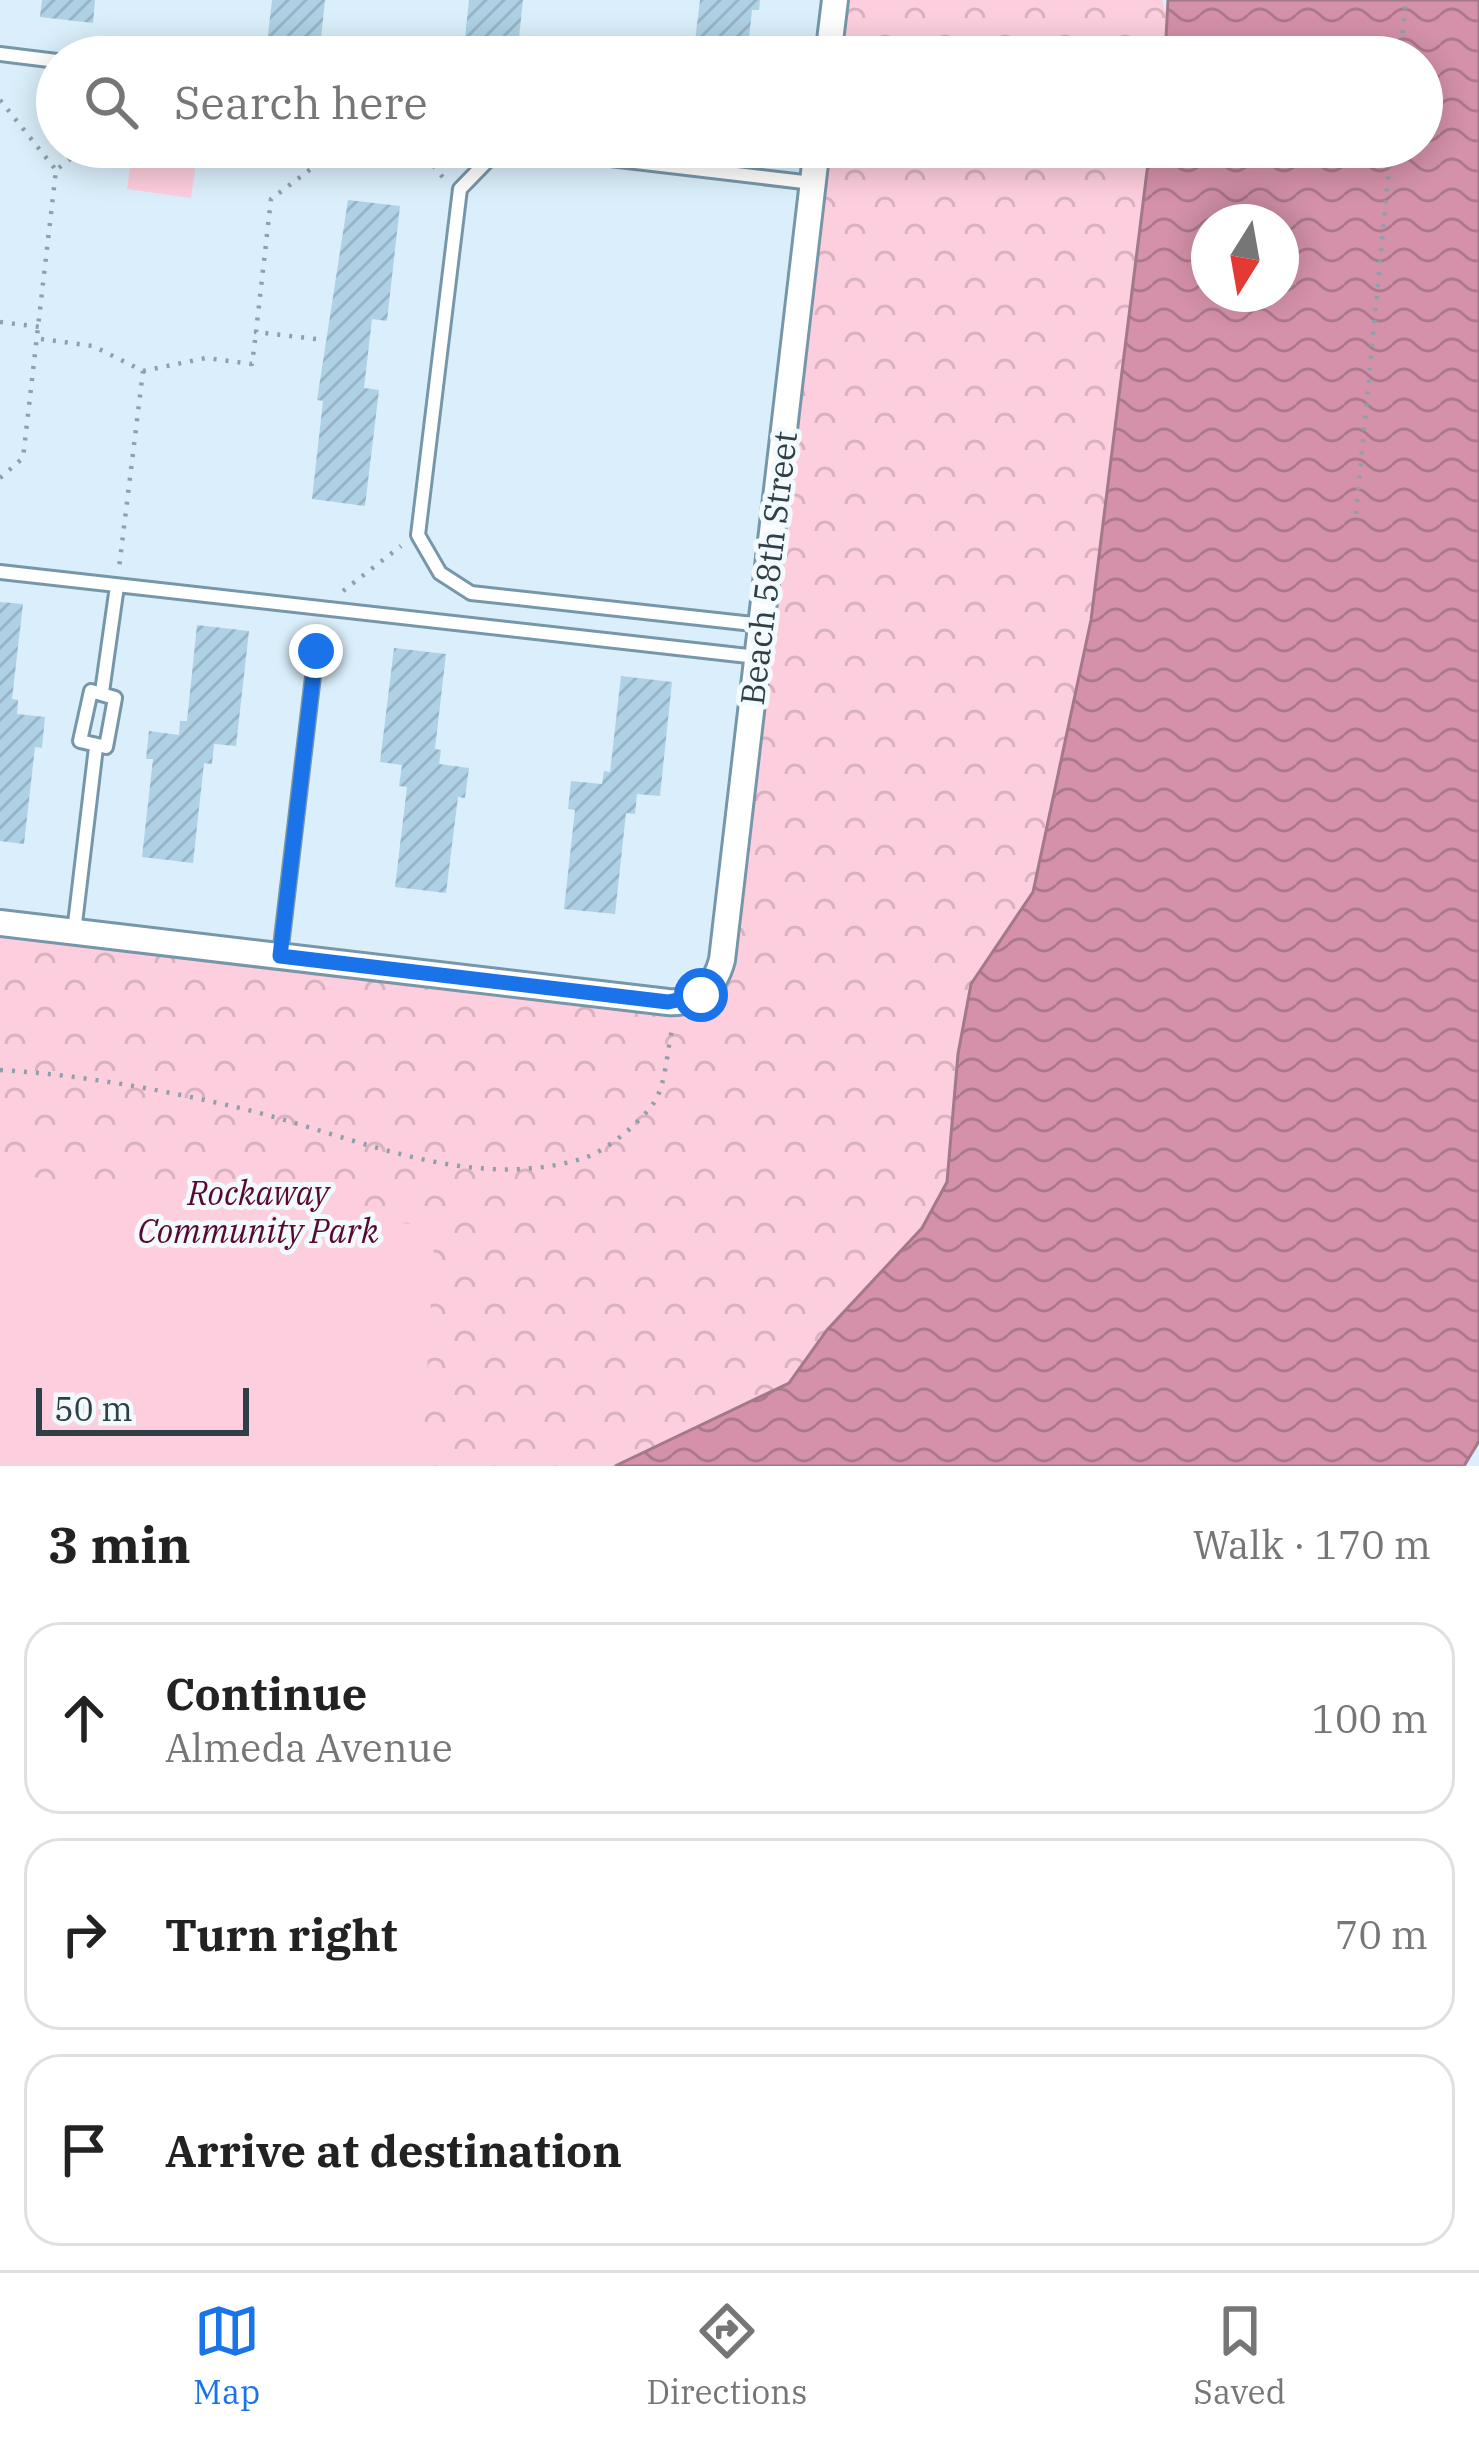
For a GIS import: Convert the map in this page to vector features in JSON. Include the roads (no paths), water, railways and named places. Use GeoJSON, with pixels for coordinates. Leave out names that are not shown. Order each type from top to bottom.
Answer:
{"type":"FeatureCollection","features":[{"type":"Feature","properties":{"kind":"street"},"geometry":{"type":"LineString","coordinates":[[831,36],[835,0]]}},
{"type":"Feature","properties":{"kind":"street","name":"Beach 58th Street"},"geometry":{"type":"LineString","coordinates":[[280,956],[679,1003],[709,987],[722,960],[813,168]]}},
{"type":"Feature","properties":{"kind":"street"},"geometry":{"type":"LineString","coordinates":[[0,923],[280,956]]}},
{"type":"Feature","properties":{"kind":"lane"},"geometry":{"type":"LineString","coordinates":[[0,54],[36,58]]}},
{"type":"Feature","properties":{"kind":"lane"},"geometry":{"type":"LineString","coordinates":[[480,168],[460,189],[418,535],[440,572],[471,593],[762,625]]}},
{"type":"Feature","properties":{"kind":"lane"},"geometry":{"type":"LineString","coordinates":[[686,168],[813,183]]}},
{"type":"Feature","properties":{"kind":"lane"},"geometry":{"type":"LineString","coordinates":[[0,572],[758,657]]}},
{"type":"Feature","properties":{"kind":"lane"},"geometry":{"type":"LineString","coordinates":[[102,692],[117,586]]}},
{"type":"Feature","properties":{"kind":"lane"},"geometry":{"type":"LineString","coordinates":[[280,956],[316,651]]}},
{"type":"Feature","properties":{"kind":"lane"},"geometry":{"type":"LineString","coordinates":[[102,692],[115,698],[112,738],[110,746],[96,747],[80,741],[88,693],[102,692]]}},
{"type":"Feature","properties":{"kind":"lane"},"geometry":{"type":"LineString","coordinates":[[74,932],[96,747]]}},
{"type":"Feature","properties":{"kind":"water"},"geometry":{"type":"Polygon","coordinates":[[[1168,0],[1479,0],[1479,1441],[1464,1466],[615,1466],[789,1383],[827,1330],[922,1228],[947,1182],[958,1054],[971,984],[1033,892],[1091,620],[1147,168],[1443,168],[1443,36],[1166,36],[1168,0]]]}},
{"type":"Feature","properties":{"kind":"park label","name":"Rockaway Community Park"},"geometry":{"type":"Point","coordinates":[258,1211]}}]}
